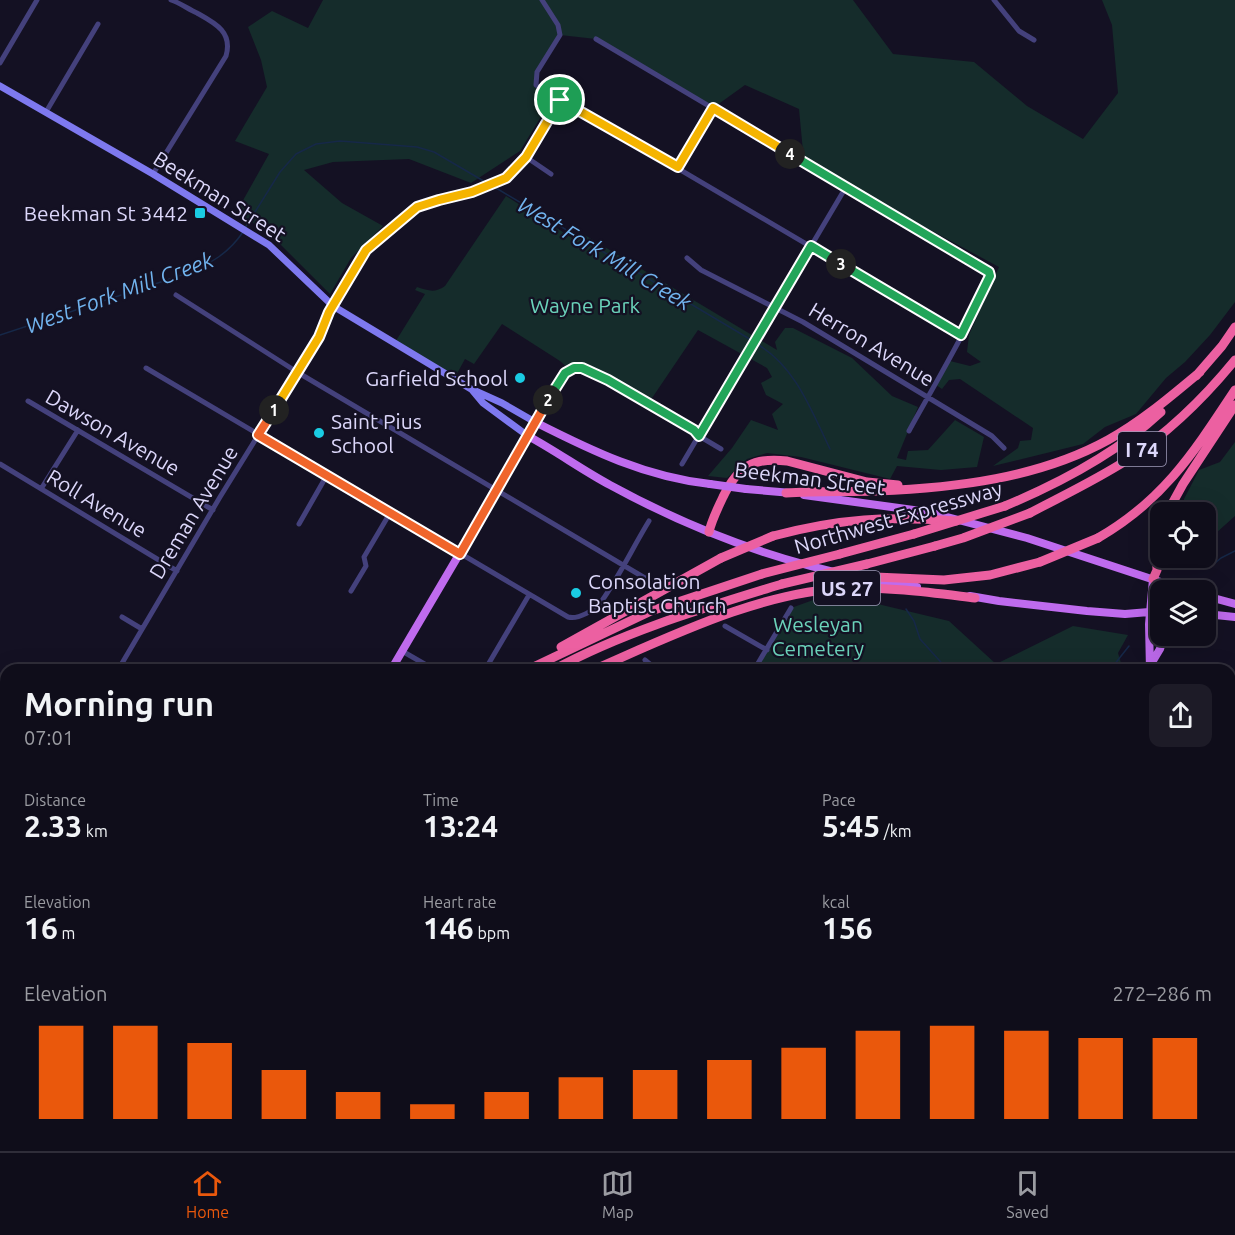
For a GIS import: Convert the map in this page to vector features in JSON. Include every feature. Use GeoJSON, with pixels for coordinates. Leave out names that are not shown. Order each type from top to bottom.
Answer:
{"type":"FeatureCollection","features":[{"type":"Feature","properties":{"kind":"highway","name":"Northwest Expressway"},"geometry":{"type":"LineString","coordinates":[[540,664],[651,611],[762,574],[914,534],[1005,506],[1040,491],[1123,442],[1152,421],[1200,372],[1235,327]]}},
{"type":"Feature","properties":{"kind":"highway","name":"Northwest Expressway"},"geometry":{"type":"LineString","coordinates":[[565,664],[661,621],[782,584],[963,538],[1030,513],[1128,460],[1185,414],[1235,360]]}},
{"type":"Feature","properties":{"kind":"highway"},"geometry":{"type":"LineString","coordinates":[[786,492],[875,491],[924,487],[998,478],[1060,461],[1106,441],[1147,416],[1200,372]]}},
{"type":"Feature","properties":{"kind":"highway"},"geometry":{"type":"LineString","coordinates":[[852,576],[944,580],[990,575],[1040,562],[1098,538],[1136,514],[1173,478],[1235,390]]}},
{"type":"Feature","properties":{"kind":"highway"},"geometry":{"type":"LineString","coordinates":[[1173,502],[1235,405]]}},
{"type":"Feature","properties":{"kind":"highway"},"geometry":{"type":"LineString","coordinates":[[709,532],[733,478],[745,467],[758,462],[787,461],[867,482],[924,487]]}},
{"type":"Feature","properties":{"kind":"highway"},"geometry":{"type":"LineString","coordinates":[[531,664],[721,558],[773,536],[809,526],[851,520],[907,518],[965,521]]}},
{"type":"Feature","properties":{"kind":"highway"},"geometry":{"type":"LineString","coordinates":[[1153,579],[1157,568]]}},
{"type":"Feature","properties":{"kind":"highway","name":"US 27"},"geometry":{"type":"LineString","coordinates":[[607,664],[722,616],[796,595],[848,588],[912,591],[975,598]]}},
{"type":"Feature","properties":{"kind":"main road","name":"Beekman Street"},"geometry":{"type":"LineString","coordinates":[[0,86],[255,236],[276,251],[333,306],[471,389],[594,452],[641,470],[667,477],[928,512],[1027,538],[1156,580]]}},
{"type":"Feature","properties":{"kind":"main road","name":"Beekman Street"},"geometry":{"type":"LineString","coordinates":[[471,389],[483,403],[528,436],[612,486],[709,532],[783,559],[852,576],[960,593],[975,598],[1125,614],[1150,611]]}},
{"type":"Feature","properties":{"kind":"main road"},"geometry":{"type":"LineString","coordinates":[[394,664],[535,422]]}},
{"type":"Feature","properties":{"kind":"main road"},"geometry":{"type":"LineString","coordinates":[[1216,599],[1235,604]]}},
{"type":"Feature","properties":{"kind":"main road"},"geometry":{"type":"LineString","coordinates":[[1216,615],[1235,617]]}},
{"type":"Feature","properties":{"kind":"main road"},"geometry":{"type":"LineString","coordinates":[[1151,646],[1151,664]]}},
{"type":"Feature","properties":{"kind":"main road"},"geometry":{"type":"LineString","coordinates":[[1153,664],[1161,646]]}},
{"type":"Feature","properties":{"kind":"street"},"geometry":{"type":"LineString","coordinates":[[0,63],[37,0]]}},
{"type":"Feature","properties":{"kind":"street"},"geometry":{"type":"LineString","coordinates":[[153,174],[228,50],[227,39],[218,25],[171,0]]}},
{"type":"Feature","properties":{"kind":"street"},"geometry":{"type":"LineString","coordinates":[[542,0],[558,25],[560,35],[537,72],[536,85],[961,335]]}},
{"type":"Feature","properties":{"kind":"street"},"geometry":{"type":"LineString","coordinates":[[994,0],[1019,32],[1034,40]]}},
{"type":"Feature","properties":{"kind":"street"},"geometry":{"type":"LineString","coordinates":[[46,112],[98,24]]}},
{"type":"Feature","properties":{"kind":"street"},"geometry":{"type":"LineString","coordinates":[[596,39],[989,272],[990,277],[961,335],[909,431]]}},
{"type":"Feature","properties":{"kind":"street","name":"Dreman Avenue"},"geometry":{"type":"LineString","coordinates":[[122,664],[319,337],[333,306],[366,250],[410,212],[425,204],[472,192],[496,183],[513,170],[526,157],[560,100]]}},
{"type":"Feature","properties":{"kind":"street"},"geometry":{"type":"LineString","coordinates":[[678,167],[713,108]]}},
{"type":"Feature","properties":{"kind":"street"},"geometry":{"type":"LineString","coordinates":[[526,157],[550,174]]}},
{"type":"Feature","properties":{"kind":"street"},"geometry":{"type":"LineString","coordinates":[[682,465],[846,187]]}},
{"type":"Feature","properties":{"kind":"street","name":"Herron Avenue"},"geometry":{"type":"LineString","coordinates":[[687,258],[701,270],[803,322],[887,375],[927,396],[992,435],[1004,448]]}},
{"type":"Feature","properties":{"kind":"street"},"geometry":{"type":"LineString","coordinates":[[176,295],[297,372],[650,581]]}},
{"type":"Feature","properties":{"kind":"street"},"geometry":{"type":"LineString","coordinates":[[146,368],[572,619],[599,604],[649,521]]}},
{"type":"Feature","properties":{"kind":"street"},"geometry":{"type":"LineString","coordinates":[[535,422],[561,377],[569,369],[582,368],[608,380],[694,430],[699,436],[721,449]]}},
{"type":"Feature","properties":{"kind":"street","name":"Dawson Avenue"},"geometry":{"type":"LineString","coordinates":[[28,402],[213,510]]}},
{"type":"Feature","properties":{"kind":"street"},"geometry":{"type":"LineString","coordinates":[[41,489],[78,430]]}},
{"type":"Feature","properties":{"kind":"street","name":"Roll Avenue"},"geometry":{"type":"LineString","coordinates":[[0,464],[177,571]]}},
{"type":"Feature","properties":{"kind":"street"},"geometry":{"type":"LineString","coordinates":[[299,524],[327,475]]}},
{"type":"Feature","properties":{"kind":"street"},"geometry":{"type":"LineString","coordinates":[[351,591],[366,566],[364,557],[390,513]]}},
{"type":"Feature","properties":{"kind":"street"},"geometry":{"type":"LineString","coordinates":[[489,663],[530,595]]}},
{"type":"Feature","properties":{"kind":"street"},"geometry":{"type":"LineString","coordinates":[[758,664],[791,608]]}},
{"type":"Feature","properties":{"kind":"street"},"geometry":{"type":"LineString","coordinates":[[122,617],[142,629]]}},
{"type":"Feature","properties":{"kind":"street"},"geometry":{"type":"LineString","coordinates":[[725,626],[767,650]]}},
{"type":"Feature","properties":{"kind":"street"},"geometry":{"type":"LineString","coordinates":[[402,651],[425,664]]}},
{"type":"Feature","properties":{"kind":"street"},"geometry":{"type":"LineString","coordinates":[[645,660],[650,664]]}},
{"type":"Feature","properties":{"kind":"green space"},"geometry":{"type":"Polygon","coordinates":[[[323,0],[853,0],[893,54],[974,62],[1027,106],[1083,139],[1118,93],[1112,25],[1102,0],[1235,0],[1235,302],[1210,335],[1185,362],[1166,378],[1136,414],[1105,427],[1083,444],[993,466],[1018,448],[1020,441],[1031,440],[1033,428],[960,379],[949,380],[942,389],[936,385],[950,361],[970,366],[981,362],[967,352],[969,335],[999,267],[804,162],[799,109],[745,85],[713,108],[596,39],[560,35],[535,81],[542,115],[520,151],[471,183],[409,159],[333,162],[304,170],[342,203],[383,226],[351,258],[330,294],[275,239],[237,211],[269,154],[235,141],[267,87],[261,60],[248,27],[272,11],[308,28],[323,0]]]}},
{"type":"Feature","properties":{"kind":"green space","name":"Wayne Park"},"geometry":{"type":"Polygon","coordinates":[[[506,196],[577,241],[583,234],[777,350],[775,342],[785,328],[793,328],[852,358],[892,396],[918,407],[897,458],[906,460],[908,451],[928,450],[955,420],[984,437],[977,467],[941,470],[897,466],[890,479],[801,457],[767,453],[747,459],[727,478],[708,476],[732,448],[751,420],[778,430],[772,414],[783,404],[766,395],[761,383],[772,377],[767,368],[698,330],[648,404],[598,375],[569,369],[502,324],[474,364],[465,359],[454,379],[394,344],[425,294],[415,290],[417,287],[432,291],[445,286],[506,196]]]}},
{"type":"Feature","properties":{"kind":"green space"},"geometry":{"type":"Polygon","coordinates":[[[1235,442],[1235,516],[1216,533],[1216,502],[1184,502],[1199,470],[1220,462],[1235,442]]]}},
{"type":"Feature","properties":{"kind":"green space","name":"Wesleyan Cemetery"},"geometry":{"type":"Polygon","coordinates":[[[816,599],[834,605],[861,600],[949,621],[996,664],[758,664],[791,608],[816,599]]]}},
{"type":"Feature","properties":{"kind":"green space"},"geometry":{"type":"Polygon","coordinates":[[[1073,626],[1128,635],[1118,653],[1121,664],[996,664],[1073,626]]]}},
{"type":"Feature","properties":{"kind":"waterway","name":"West Fork Mill Creek"},"geometry":{"type":"LineString","coordinates":[[245,228],[280,172],[296,154],[316,144],[340,141],[417,147],[434,152],[487,183]]}},
{"type":"Feature","properties":{"kind":"waterway","name":"West Fork Mill Creek"},"geometry":{"type":"LineString","coordinates":[[491,185],[753,341]]}},
{"type":"Feature","properties":{"kind":"waterway","name":"West Fork Mill Creek"},"geometry":{"type":"LineString","coordinates":[[0,335],[188,273],[219,257],[243,232]]}},
{"type":"Feature","properties":{"kind":"waterway","name":"West Fork Mill Creek"},"geometry":{"type":"LineString","coordinates":[[757,344],[771,354],[792,377],[809,405],[830,449]]}},
{"type":"Feature","properties":{"kind":"waterway","name":"West Fork Mill Creek"},"geometry":{"type":"LineString","coordinates":[[1216,562],[1235,551]]}},
{"type":"Feature","properties":{"kind":"waterway","name":"West Fork Mill Creek"},"geometry":{"type":"LineString","coordinates":[[906,609],[914,621],[920,639],[943,664]]}},
{"type":"Feature","properties":{"kind":"waterway","name":"West Fork Mill Creek"},"geometry":{"type":"LineString","coordinates":[[1115,664],[1129,646]]}},
{"type":"Feature","properties":{"kind":"place","name":"Beekman St 3442"},"geometry":{"type":"Point","coordinates":[200,213]}},
{"type":"Feature","properties":{"kind":"place","name":"Garfield School"},"geometry":{"type":"Point","coordinates":[520,378]}},
{"type":"Feature","properties":{"kind":"place","name":"Saint Pius School"},"geometry":{"type":"Point","coordinates":[319,433]}},
{"type":"Feature","properties":{"kind":"place","name":"Consolation Baptist Church"},"geometry":{"type":"Point","coordinates":[576,593]}},
{"type":"Feature","properties":{"kind":"route"},"geometry":{"type":"LineString","coordinates":[[560,100],[678,167],[713,108],[989,272],[990,276],[979,302],[961,335],[811,246],[699,436],[694,430],[608,380],[582,368],[569,369],[561,377],[460,554],[258,435],[319,337],[329,312],[366,250],[417,207],[472,192],[506,178],[526,157],[560,100]]}}]}
